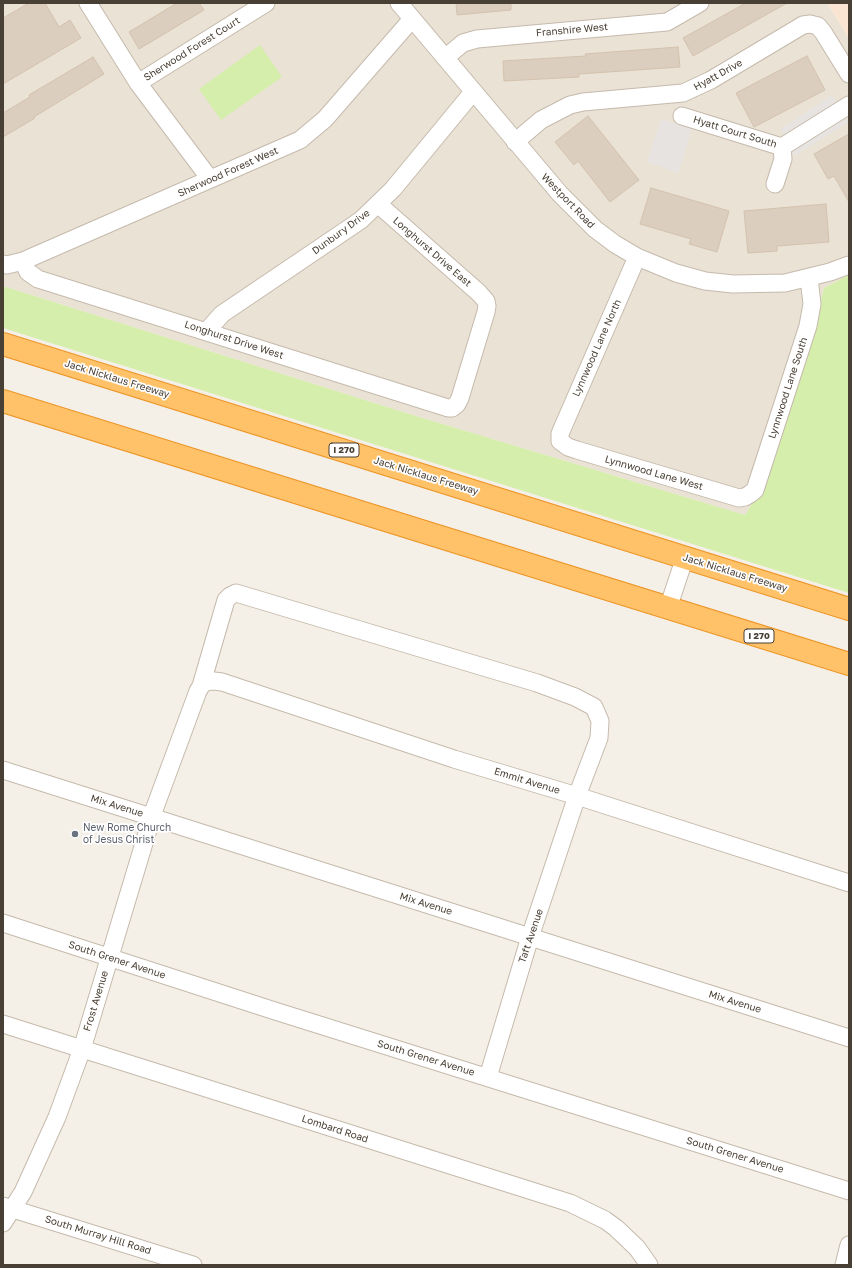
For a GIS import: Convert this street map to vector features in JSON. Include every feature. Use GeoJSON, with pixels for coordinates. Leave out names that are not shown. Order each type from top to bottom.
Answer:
{"type":"FeatureCollection","features":[{"type":"Feature","properties":{"kind":"highway","name":"Jack Nicklaus Freeway"},"geometry":{"type":"LineString","coordinates":[[3,344],[849,609]]}},
{"type":"Feature","properties":{"kind":"highway","name":"I 270"},"geometry":{"type":"LineString","coordinates":[[3,401],[849,664]]}},
{"type":"Feature","properties":{"kind":"street","name":"Sherwood Forest Court"},"geometry":{"type":"LineString","coordinates":[[88,3],[138,83],[210,179]]}},
{"type":"Feature","properties":{"kind":"street","name":"Sherwood Forest Court"},"geometry":{"type":"LineString","coordinates":[[138,83],[266,3]]}},
{"type":"Feature","properties":{"kind":"street","name":"Westport Road"},"geometry":{"type":"LineString","coordinates":[[399,3],[577,213],[610,241],[637,257],[676,273],[705,280],[733,284],[785,283],[809,278],[849,265]]}},
{"type":"Feature","properties":{"kind":"street","name":"Franshire West"},"geometry":{"type":"LineString","coordinates":[[445,58],[463,43],[477,38],[660,23],[674,19],[700,3]]}},
{"type":"Feature","properties":{"kind":"street","name":"Sherwood Forest West"},"geometry":{"type":"LineString","coordinates":[[3,264],[24,261],[300,140],[325,119],[412,19]]}},
{"type":"Feature","properties":{"kind":"street","name":"Hyatt Drive"},"geometry":{"type":"LineString","coordinates":[[516,142],[541,120],[570,105],[583,102],[683,93],[711,80],[802,25],[810,24],[818,26],[849,74]]}},
{"type":"Feature","properties":{"kind":"street","name":"Dunbury Drive"},"geometry":{"type":"LineString","coordinates":[[206,332],[222,314],[361,220],[393,189],[473,92]]}},
{"type":"Feature","properties":{"kind":"street","name":"Hyatt Court South"},"geometry":{"type":"LineString","coordinates":[[682,116],[782,146],[849,105]]}},
{"type":"Feature","properties":{"kind":"street"},"geometry":{"type":"LineString","coordinates":[[774,184],[783,159],[782,146]]}},
{"type":"Feature","properties":{"kind":"street","name":"Longhurst Drive East"},"geometry":{"type":"LineString","coordinates":[[378,204],[479,293],[486,301],[486,312],[460,398],[457,404],[452,408]]}},
{"type":"Feature","properties":{"kind":"street","name":"Lynnwood Lane North"},"geometry":{"type":"LineString","coordinates":[[560,441],[562,429],[637,257]]}},
{"type":"Feature","properties":{"kind":"street","name":"Longhurst Drive West"},"geometry":{"type":"LineString","coordinates":[[24,261],[28,272],[38,279],[452,408]]}},
{"type":"Feature","properties":{"kind":"street","name":"Lynnwood Lane South"},"geometry":{"type":"LineString","coordinates":[[750,494],[755,490],[808,326],[812,304],[809,278]]}},
{"type":"Feature","properties":{"kind":"street","name":"Lynnwood Lane West"},"geometry":{"type":"LineString","coordinates":[[560,441],[568,447],[577,450],[740,498],[750,494]]}},
{"type":"Feature","properties":{"kind":"street"},"geometry":{"type":"LineString","coordinates":[[668,608],[685,557]]}},
{"type":"Feature","properties":{"kind":"street","name":"Taft Avenue"},"geometry":{"type":"LineString","coordinates":[[203,684],[226,600],[236,593],[537,684],[575,697],[594,707],[600,721],[599,738],[577,796],[530,937],[488,1077]]}},
{"type":"Feature","properties":{"kind":"street","name":"Emmit Avenue"},"geometry":{"type":"LineString","coordinates":[[203,684],[214,681],[222,682],[454,759],[577,796],[849,883]]}},
{"type":"Feature","properties":{"kind":"street","name":"Frost Avenue"},"geometry":{"type":"LineString","coordinates":[[3,1223],[7,1207],[23,1192],[42,1153],[57,1117],[82,1049],[152,817],[203,684]]}},
{"type":"Feature","properties":{"kind":"street","name":"Mix Avenue"},"geometry":{"type":"LineString","coordinates":[[3,770],[849,1038]]}},
{"type":"Feature","properties":{"kind":"street","name":"South Grener Avenue"},"geometry":{"type":"LineString","coordinates":[[3,923],[274,1011],[849,1191]]}},
{"type":"Feature","properties":{"kind":"street","name":"Lombard Road"},"geometry":{"type":"LineString","coordinates":[[3,1024],[570,1203],[605,1220],[616,1228],[637,1248],[649,1265]]}},
{"type":"Feature","properties":{"kind":"street","name":"South Murray Hill Road"},"geometry":{"type":"LineString","coordinates":[[7,1207],[193,1265]]}},
{"type":"Feature","properties":{"kind":"street"},"geometry":{"type":"LineString","coordinates":[[844,1265],[849,1247]]}},
{"type":"Feature","properties":{"kind":"shaded area"},"geometry":{"type":"Polygon","coordinates":[[[3,3],[827,3],[849,38],[849,275],[824,288],[816,320],[757,495],[745,515],[406,413],[3,286],[3,3]]]}},
{"type":"Feature","properties":{"kind":"shaded area"},"geometry":{"type":"Polygon","coordinates":[[[827,3],[849,3],[849,38],[827,3]]]}},
{"type":"Feature","properties":{"kind":"shaded area"},"geometry":{"type":"Polygon","coordinates":[[[832,95],[849,122],[794,156],[781,129],[832,95]]]}},
{"type":"Feature","properties":{"kind":"shaded area"},"geometry":{"type":"Polygon","coordinates":[[[661,119],[692,129],[678,174],[647,161],[661,119]]]}},
{"type":"Feature","properties":{"kind":"green space"},"geometry":{"type":"Polygon","coordinates":[[[260,45],[282,77],[221,120],[199,89],[260,45]]]}},
{"type":"Feature","properties":{"kind":"green space"},"geometry":{"type":"Polygon","coordinates":[[[849,275],[849,593],[3,328],[3,286],[406,413],[745,515],[757,495],[816,320],[824,288],[849,275]]]}},
{"type":"Feature","properties":{"kind":"building"},"geometry":{"type":"Polygon","coordinates":[[[29,3],[45,3],[59,27],[70,20],[81,38],[3,84],[3,18],[29,3]]]}},
{"type":"Feature","properties":{"kind":"building"},"geometry":{"type":"Polygon","coordinates":[[[177,3],[199,3],[204,10],[139,49],[129,32],[177,3]]]}},
{"type":"Feature","properties":{"kind":"building"},"geometry":{"type":"Polygon","coordinates":[[[456,3],[511,3],[511,10],[457,15],[456,3]]]}},
{"type":"Feature","properties":{"kind":"building"},"geometry":{"type":"Polygon","coordinates":[[[746,3],[787,3],[693,56],[683,38],[746,3]]]}},
{"type":"Feature","properties":{"kind":"building"},"geometry":{"type":"Polygon","coordinates":[[[678,47],[680,67],[579,74],[579,77],[504,81],[503,61],[586,56],[585,54],[678,47]]]}},
{"type":"Feature","properties":{"kind":"building"},"geometry":{"type":"Polygon","coordinates":[[[807,56],[825,90],[754,127],[736,93],[807,56]]]}},
{"type":"Feature","properties":{"kind":"building"},"geometry":{"type":"Polygon","coordinates":[[[93,57],[104,74],[3,137],[3,113],[30,97],[29,95],[93,57]]]}},
{"type":"Feature","properties":{"kind":"building"},"geometry":{"type":"Polygon","coordinates":[[[588,116],[639,180],[610,202],[578,161],[574,165],[555,142],[588,116]]]}},
{"type":"Feature","properties":{"kind":"building"},"geometry":{"type":"Polygon","coordinates":[[[849,134],[849,202],[834,176],[828,179],[814,154],[849,134]]]}},
{"type":"Feature","properties":{"kind":"building"},"geometry":{"type":"Polygon","coordinates":[[[651,188],[729,211],[717,252],[689,244],[691,239],[640,224],[651,188]]]}},
{"type":"Feature","properties":{"kind":"building"},"geometry":{"type":"Polygon","coordinates":[[[826,204],[829,242],[777,246],[777,251],[748,253],[744,211],[826,204]]]}},
{"type":"Feature","properties":{"kind":"place","name":"New Rome Church of Jesus Christ"},"geometry":{"type":"Point","coordinates":[75,834]}}]}
